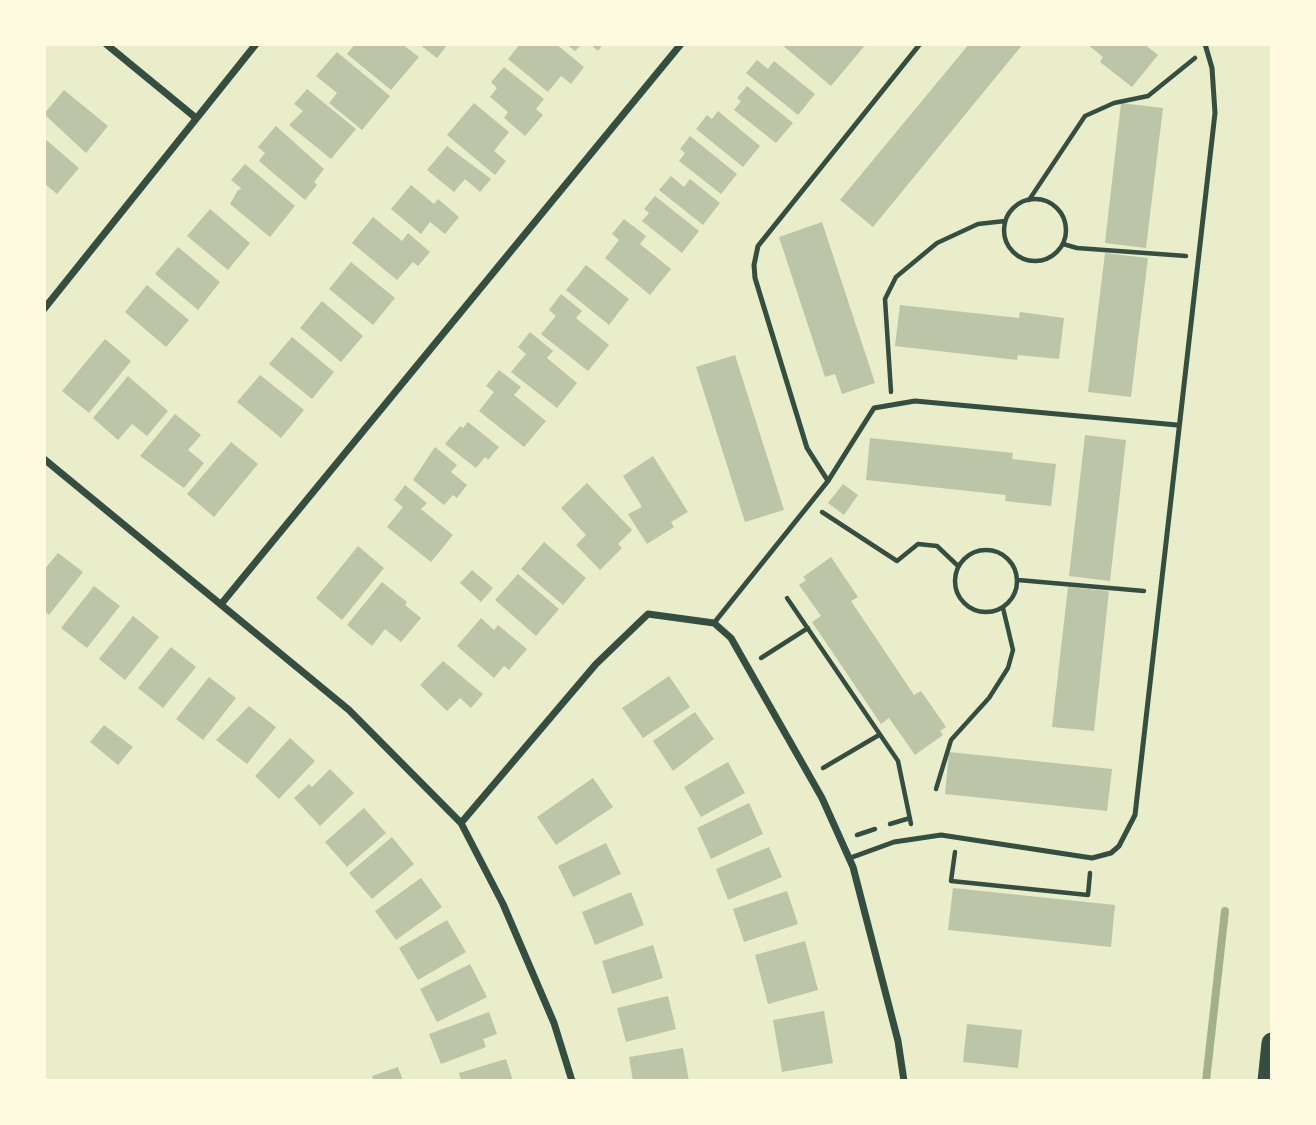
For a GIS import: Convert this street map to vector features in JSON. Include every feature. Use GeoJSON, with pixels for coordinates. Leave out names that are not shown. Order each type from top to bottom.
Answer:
{"type":"FeatureCollection","features":[{"type":"Feature","properties":{"kind":"highway"},"geometry":{"type":"LineString","coordinates":[[1268,1081],[1272,1044]]}},
{"type":"Feature","properties":{"kind":"street"},"geometry":{"type":"LineString","coordinates":[[106,44],[195,118]]}},
{"type":"Feature","properties":{"kind":"street"},"geometry":{"type":"LineString","coordinates":[[44,309],[256,44]]}},
{"type":"Feature","properties":{"kind":"street"},"geometry":{"type":"LineString","coordinates":[[222,603],[681,44]]}},
{"type":"Feature","properties":{"kind":"street"},"geometry":{"type":"LineString","coordinates":[[44,459],[349,710],[461,823],[503,904],[554,1023],[572,1081]]}},
{"type":"Feature","properties":{"kind":"street"},"geometry":{"type":"LineString","coordinates":[[461,823],[596,664],[648,614],[714,623],[731,638],[810,776],[850,858],[898,1041],[904,1081]]}},
{"type":"Feature","properties":{"kind":"lane"},"geometry":{"type":"LineString","coordinates":[[828,481],[807,448],[755,278],[754,265],[758,246],[920,44]]}},
{"type":"Feature","properties":{"kind":"lane"},"geometry":{"type":"LineString","coordinates":[[850,858],[913,838],[941,835],[1092,858],[1119,846],[1135,815],[1177,425],[1215,113],[1212,68],[1205,46]]}},
{"type":"Feature","properties":{"kind":"lane"},"geometry":{"type":"LineString","coordinates":[[714,623],[828,481],[874,408],[915,401],[1177,425]]}},
{"type":"Feature","properties":{"kind":"path"},"geometry":{"type":"LineString","coordinates":[[1028,200],[1046,201],[1063,213],[1067,228],[1063,244],[1055,256],[1039,262],[1024,260],[1010,248],[1004,235],[1005,221],[1012,208],[1028,200],[1085,116],[1114,103],[1149,96],[1205,46]]}},
{"type":"Feature","properties":{"kind":"path"},"geometry":{"type":"LineString","coordinates":[[893,405],[886,299],[896,277],[937,243],[978,224],[1005,221]]}},
{"type":"Feature","properties":{"kind":"path"},"geometry":{"type":"LineString","coordinates":[[1063,244],[1144,255],[1197,256]]}},
{"type":"Feature","properties":{"kind":"path"},"geometry":{"type":"LineString","coordinates":[[810,503],[841,527],[897,561],[918,544],[937,547],[957,565]]}},
{"type":"Feature","properties":{"kind":"path"},"geometry":{"type":"LineString","coordinates":[[984,549],[1004,554],[1012,562],[1018,580],[1016,593],[1003,608],[990,611],[967,606],[955,590],[957,565],[984,549]]}},
{"type":"Feature","properties":{"kind":"path"},"geometry":{"type":"LineString","coordinates":[[1018,580],[1159,592]]}},
{"type":"Feature","properties":{"kind":"path"},"geometry":{"type":"LineString","coordinates":[[787,597],[898,761],[913,838]]}},
{"type":"Feature","properties":{"kind":"path"},"geometry":{"type":"LineString","coordinates":[[936,789],[951,740],[989,698],[1008,668],[1013,650],[1003,608]]}},
{"type":"Feature","properties":{"kind":"path"},"geometry":{"type":"LineString","coordinates":[[747,667],[808,628]]}},
{"type":"Feature","properties":{"kind":"path"},"geometry":{"type":"LineString","coordinates":[[810,776],[879,735]]}},
{"type":"Feature","properties":{"kind":"path"},"geometry":{"type":"LineString","coordinates":[[957,838],[951,881],[1088,895],[1092,858]]}},
{"type":"Feature","properties":{"kind":"building"},"geometry":{"type":"Polygon","coordinates":[[[355,44],[402,44],[419,57],[391,90],[347,54],[355,44]]]}},
{"type":"Feature","properties":{"kind":"building"},"geometry":{"type":"Polygon","coordinates":[[[419,44],[448,44],[437,58],[419,44]]]}},
{"type":"Feature","properties":{"kind":"building"},"geometry":{"type":"Polygon","coordinates":[[[520,44],[556,44],[584,67],[571,84],[561,76],[548,92],[508,59],[520,44]]]}},
{"type":"Feature","properties":{"kind":"building"},"geometry":{"type":"Polygon","coordinates":[[[566,44],[582,44],[575,51],[566,44]]]}},
{"type":"Feature","properties":{"kind":"building"},"geometry":{"type":"Polygon","coordinates":[[[590,44],[603,44],[598,51],[590,44]]]}},
{"type":"Feature","properties":{"kind":"building"},"geometry":{"type":"Polygon","coordinates":[[[781,44],[866,44],[831,86],[781,44]]]}},
{"type":"Feature","properties":{"kind":"building"},"geometry":{"type":"Polygon","coordinates":[[[969,44],[1023,44],[873,227],[840,200],[969,44]]]}},
{"type":"Feature","properties":{"kind":"building"},"geometry":{"type":"Polygon","coordinates":[[[1087,44],[1144,44],[1158,55],[1132,87],[1100,62],[1103,57],[1087,44]]]}},
{"type":"Feature","properties":{"kind":"building"},"geometry":{"type":"Polygon","coordinates":[[[337,52],[390,96],[362,130],[329,103],[337,93],[316,76],[337,52]]]}},
{"type":"Feature","properties":{"kind":"building"},"geometry":{"type":"Polygon","coordinates":[[[757,60],[768,69],[774,61],[815,94],[798,115],[746,73],[757,60]]]}},
{"type":"Feature","properties":{"kind":"building"},"geometry":{"type":"Polygon","coordinates":[[[504,67],[544,99],[536,109],[543,115],[525,136],[504,118],[508,112],[490,97],[497,88],[491,82],[504,67]]]}},
{"type":"Feature","properties":{"kind":"building"},"geometry":{"type":"Polygon","coordinates":[[[747,86],[793,123],[776,143],[734,110],[741,101],[737,98],[747,86]]]}},
{"type":"Feature","properties":{"kind":"building"},"geometry":{"type":"Polygon","coordinates":[[[307,89],[356,129],[331,159],[289,125],[303,111],[294,104],[307,89]]]}},
{"type":"Feature","properties":{"kind":"building"},"geometry":{"type":"Polygon","coordinates":[[[64,90],[108,126],[86,153],[44,114],[64,90]]]}},
{"type":"Feature","properties":{"kind":"building"},"geometry":{"type":"Polygon","coordinates":[[[474,103],[509,132],[494,151],[506,161],[495,175],[447,135],[474,103]]]}},
{"type":"Feature","properties":{"kind":"building"},"geometry":{"type":"Polygon","coordinates":[[[1121,103],[1163,108],[1146,248],[1105,243],[1121,103]]]}},
{"type":"Feature","properties":{"kind":"building"},"geometry":{"type":"Polygon","coordinates":[[[718,111],[760,146],[743,167],[696,129],[707,115],[712,119],[718,111]]]}},
{"type":"Feature","properties":{"kind":"building"},"geometry":{"type":"Polygon","coordinates":[[[276,126],[324,169],[314,182],[317,185],[305,200],[259,161],[265,153],[258,147],[276,126]]]}},
{"type":"Feature","properties":{"kind":"building"},"geometry":{"type":"Polygon","coordinates":[[[690,136],[737,174],[721,194],[679,161],[685,153],[680,149],[690,136]]]}},
{"type":"Feature","properties":{"kind":"building"},"geometry":{"type":"Polygon","coordinates":[[[44,138],[79,168],[57,194],[44,183],[44,138]]]}},
{"type":"Feature","properties":{"kind":"building"},"geometry":{"type":"Polygon","coordinates":[[[447,146],[491,179],[480,192],[465,179],[454,192],[427,170],[447,146]]]}},
{"type":"Feature","properties":{"kind":"building"},"geometry":{"type":"Polygon","coordinates":[[[245,164],[295,206],[270,237],[230,204],[238,190],[242,189],[231,180],[245,164]]]}},
{"type":"Feature","properties":{"kind":"building"},"geometry":{"type":"Polygon","coordinates":[[[671,176],[684,187],[690,179],[720,203],[703,225],[659,190],[671,176]]]}},
{"type":"Feature","properties":{"kind":"building"},"geometry":{"type":"Polygon","coordinates":[[[411,185],[434,204],[438,199],[459,217],[445,234],[430,222],[421,234],[391,209],[411,185]]]}},
{"type":"Feature","properties":{"kind":"building"},"geometry":{"type":"Polygon","coordinates":[[[655,196],[699,231],[682,253],[642,221],[649,213],[644,209],[655,196]]]}},
{"type":"Feature","properties":{"kind":"building"},"geometry":{"type":"Polygon","coordinates":[[[210,209],[250,243],[228,270],[187,236],[210,209]]]}},
{"type":"Feature","properties":{"kind":"building"},"geometry":{"type":"Polygon","coordinates":[[[373,217],[402,241],[408,233],[430,252],[418,266],[413,262],[397,280],[352,243],[373,217]]]}},
{"type":"Feature","properties":{"kind":"building"},"geometry":{"type":"Polygon","coordinates":[[[624,219],[646,236],[640,244],[671,269],[650,295],[605,258],[619,240],[612,234],[624,219]]]}},
{"type":"Feature","properties":{"kind":"building"},"geometry":{"type":"Polygon","coordinates":[[[822,222],[875,383],[842,394],[835,374],[825,377],[779,237],[822,222]]]}},
{"type":"Feature","properties":{"kind":"building"},"geometry":{"type":"Polygon","coordinates":[[[178,247],[220,282],[198,310],[155,274],[178,247]]]}},
{"type":"Feature","properties":{"kind":"building"},"geometry":{"type":"Polygon","coordinates":[[[1105,253],[1148,258],[1131,397],[1088,392],[1105,253]]]}},
{"type":"Feature","properties":{"kind":"building"},"geometry":{"type":"Polygon","coordinates":[[[351,262],[395,298],[373,325],[329,289],[351,262]]]}},
{"type":"Feature","properties":{"kind":"building"},"geometry":{"type":"Polygon","coordinates":[[[586,265],[629,299],[609,325],[566,290],[586,265]]]}},
{"type":"Feature","properties":{"kind":"building"},"geometry":{"type":"Polygon","coordinates":[[[147,285],[189,320],[166,347],[125,312],[147,285]]]}},
{"type":"Feature","properties":{"kind":"building"},"geometry":{"type":"Polygon","coordinates":[[[561,294],[582,311],[576,318],[609,345],[588,371],[541,334],[556,316],[549,310],[561,294]]]}},
{"type":"Feature","properties":{"kind":"building"},"geometry":{"type":"Polygon","coordinates":[[[322,301],[363,336],[341,362],[300,328],[322,301]]]}},
{"type":"Feature","properties":{"kind":"building"},"geometry":{"type":"Polygon","coordinates":[[[900,305],[1019,318],[1020,312],[1064,318],[1059,359],[1018,355],[1017,360],[895,346],[900,305]]]}},
{"type":"Feature","properties":{"kind":"building"},"geometry":{"type":"Polygon","coordinates":[[[530,332],[553,351],[547,358],[577,383],[557,408],[511,372],[526,354],[518,347],[530,332]]]}},
{"type":"Feature","properties":{"kind":"building"},"geometry":{"type":"Polygon","coordinates":[[[292,337],[334,372],[312,399],[269,364],[292,337]]]}},
{"type":"Feature","properties":{"kind":"building"},"geometry":{"type":"Polygon","coordinates":[[[105,339],[131,361],[89,413],[62,391],[105,339]]]}},
{"type":"Feature","properties":{"kind":"building"},"geometry":{"type":"Polygon","coordinates":[[[735,355],[784,510],[745,522],[696,367],[735,355]]]}},
{"type":"Feature","properties":{"kind":"building"},"geometry":{"type":"Polygon","coordinates":[[[499,370],[521,387],[514,395],[546,421],[524,447],[479,411],[494,392],[486,386],[499,370]]]}},
{"type":"Feature","properties":{"kind":"building"},"geometry":{"type":"Polygon","coordinates":[[[260,375],[304,410],[281,438],[237,402],[260,375]]]}},
{"type":"Feature","properties":{"kind":"building"},"geometry":{"type":"Polygon","coordinates":[[[128,376],[168,411],[147,436],[132,424],[118,440],[93,418],[128,376]]]}},
{"type":"Feature","properties":{"kind":"building"},"geometry":{"type":"Polygon","coordinates":[[[175,414],[201,435],[188,450],[204,463],[184,488],[140,456],[175,414]]]}},
{"type":"Feature","properties":{"kind":"building"},"geometry":{"type":"Polygon","coordinates":[[[468,422],[499,447],[488,460],[485,457],[476,468],[445,444],[460,426],[463,428],[468,422]]]}},
{"type":"Feature","properties":{"kind":"building"},"geometry":{"type":"Polygon","coordinates":[[[1085,435],[1126,440],[1110,581],[1069,576],[1085,435]]]}},
{"type":"Feature","properties":{"kind":"building"},"geometry":{"type":"Polygon","coordinates":[[[870,438],[1013,453],[1012,459],[1056,464],[1051,506],[1005,501],[1006,495],[866,480],[870,438]]]}},
{"type":"Feature","properties":{"kind":"building"},"geometry":{"type":"Polygon","coordinates":[[[231,442],[258,464],[214,517],[187,494],[231,442]]]}},
{"type":"Feature","properties":{"kind":"building"},"geometry":{"type":"Polygon","coordinates":[[[435,447],[457,465],[451,472],[467,485],[457,498],[453,495],[444,505],[413,480],[435,447]]]}},
{"type":"Feature","properties":{"kind":"building"},"geometry":{"type":"Polygon","coordinates":[[[653,456],[688,512],[671,522],[674,527],[647,544],[628,514],[642,507],[623,476],[653,456]]]}},
{"type":"Feature","properties":{"kind":"building"},"geometry":{"type":"Polygon","coordinates":[[[587,483],[632,530],[618,544],[622,548],[600,570],[576,545],[586,535],[561,508],[587,483]]]}},
{"type":"Feature","properties":{"kind":"building"},"geometry":{"type":"Polygon","coordinates":[[[843,484],[858,495],[844,515],[828,503],[843,484]]]}},
{"type":"Feature","properties":{"kind":"building"},"geometry":{"type":"Polygon","coordinates":[[[405,485],[427,503],[421,509],[453,535],[431,562],[387,527],[403,507],[394,500],[405,485]]]}},
{"type":"Feature","properties":{"kind":"building"},"geometry":{"type":"Polygon","coordinates":[[[544,542],[586,578],[563,605],[521,569],[544,542]]]}},
{"type":"Feature","properties":{"kind":"building"},"geometry":{"type":"Polygon","coordinates":[[[358,546],[384,568],[342,620],[316,598],[358,546]]]}},
{"type":"Feature","properties":{"kind":"building"},"geometry":{"type":"Polygon","coordinates":[[[58,553],[83,572],[49,615],[44,610],[44,570],[58,553]]]}},
{"type":"Feature","properties":{"kind":"building"},"geometry":{"type":"Polygon","coordinates":[[[831,557],[858,597],[851,601],[914,695],[921,691],[946,727],[940,731],[943,735],[915,755],[889,718],[881,724],[812,622],[821,616],[799,585],[806,580],[803,577],[831,557]]]}},
{"type":"Feature","properties":{"kind":"building"},"geometry":{"type":"Polygon","coordinates":[[[472,570],[493,588],[481,602],[460,583],[472,570]]]}},
{"type":"Feature","properties":{"kind":"building"},"geometry":{"type":"Polygon","coordinates":[[[518,574],[559,609],[536,636],[495,600],[518,574]]]}},
{"type":"Feature","properties":{"kind":"building"},"geometry":{"type":"Polygon","coordinates":[[[382,582],[407,602],[405,605],[421,618],[401,642],[385,629],[372,646],[347,625],[382,582]]]}},
{"type":"Feature","properties":{"kind":"building"},"geometry":{"type":"Polygon","coordinates":[[[94,586],[120,606],[87,648],[61,628],[94,586]]]}},
{"type":"Feature","properties":{"kind":"building"},"geometry":{"type":"Polygon","coordinates":[[[1068,587],[1109,591],[1094,731],[1052,727],[1068,587]]]}},
{"type":"Feature","properties":{"kind":"building"},"geometry":{"type":"Polygon","coordinates":[[[133,616],[159,637],[125,680],[99,659],[133,616]]]}},
{"type":"Feature","properties":{"kind":"building"},"geometry":{"type":"Polygon","coordinates":[[[481,618],[494,630],[498,625],[527,649],[509,670],[504,666],[494,678],[457,646],[481,618]]]}},
{"type":"Feature","properties":{"kind":"building"},"geometry":{"type":"Polygon","coordinates":[[[171,647],[196,667],[163,708],[138,688],[171,647]]]}},
{"type":"Feature","properties":{"kind":"building"},"geometry":{"type":"Polygon","coordinates":[[[443,661],[483,694],[471,708],[460,698],[447,711],[420,685],[443,661]]]}},
{"type":"Feature","properties":{"kind":"building"},"geometry":{"type":"Polygon","coordinates":[[[669,676],[690,707],[643,738],[622,708],[669,676]]]}},
{"type":"Feature","properties":{"kind":"building"},"geometry":{"type":"Polygon","coordinates":[[[209,677],[236,698],[203,740],[176,719],[209,677]]]}},
{"type":"Feature","properties":{"kind":"building"},"geometry":{"type":"Polygon","coordinates":[[[249,706],[276,727],[247,764],[216,740],[249,706]]]}},
{"type":"Feature","properties":{"kind":"building"},"geometry":{"type":"Polygon","coordinates":[[[695,712],[714,739],[673,771],[653,741],[695,712]]]}},
{"type":"Feature","properties":{"kind":"building"},"geometry":{"type":"Polygon","coordinates":[[[104,725],[133,747],[118,765],[90,742],[104,725]]]}},
{"type":"Feature","properties":{"kind":"building"},"geometry":{"type":"Polygon","coordinates":[[[290,738],[315,761],[279,799],[255,776],[290,738]]]}},
{"type":"Feature","properties":{"kind":"building"},"geometry":{"type":"Polygon","coordinates":[[[949,752],[1112,769],[1107,811],[945,794],[949,752]]]}},
{"type":"Feature","properties":{"kind":"building"},"geometry":{"type":"Polygon","coordinates":[[[728,762],[745,793],[701,817],[684,787],[728,762]]]}},
{"type":"Feature","properties":{"kind":"building"},"geometry":{"type":"Polygon","coordinates":[[[330,769],[354,793],[320,826],[294,798],[309,784],[312,787],[330,769]]]}},
{"type":"Feature","properties":{"kind":"building"},"geometry":{"type":"Polygon","coordinates":[[[593,778],[613,807],[556,845],[537,817],[593,778]]]}},
{"type":"Feature","properties":{"kind":"building"},"geometry":{"type":"Polygon","coordinates":[[[749,803],[763,834],[711,859],[697,828],[749,803]]]}},
{"type":"Feature","properties":{"kind":"building"},"geometry":{"type":"Polygon","coordinates":[[[364,808],[386,833],[347,867],[325,842],[364,808]]]}},
{"type":"Feature","properties":{"kind":"building"},"geometry":{"type":"Polygon","coordinates":[[[392,837],[414,864],[372,899],[349,873],[392,837]]]}},
{"type":"Feature","properties":{"kind":"building"},"geometry":{"type":"Polygon","coordinates":[[[606,843],[621,874],[573,897],[558,866],[606,843]]]}},
{"type":"Feature","properties":{"kind":"building"},"geometry":{"type":"Polygon","coordinates":[[[769,847],[782,877],[728,900],[716,869],[769,847]]]}},
{"type":"Feature","properties":{"kind":"building"},"geometry":{"type":"Polygon","coordinates":[[[421,878],[442,907],[396,940],[375,911],[421,878]]]}},
{"type":"Feature","properties":{"kind":"building"},"geometry":{"type":"Polygon","coordinates":[[[953,888],[1115,905],[1111,947],[948,930],[953,888]]]}},
{"type":"Feature","properties":{"kind":"building"},"geometry":{"type":"Polygon","coordinates":[[[787,891],[798,924],[744,942],[733,909],[787,891]]]}},
{"type":"Feature","properties":{"kind":"building"},"geometry":{"type":"Polygon","coordinates":[[[631,892],[644,925],[595,945],[582,912],[631,892]]]}},
{"type":"Feature","properties":{"kind":"building"},"geometry":{"type":"Polygon","coordinates":[[[447,920],[466,952],[418,980],[399,948],[447,920]]]}},
{"type":"Feature","properties":{"kind":"building"},"geometry":{"type":"Polygon","coordinates":[[[805,941],[818,990],[768,1004],[755,955],[805,941]]]}},
{"type":"Feature","properties":{"kind":"building"},"geometry":{"type":"Polygon","coordinates":[[[653,945],[663,978],[612,994],[602,961],[653,945]]]}},
{"type":"Feature","properties":{"kind":"building"},"geometry":{"type":"Polygon","coordinates":[[[470,964],[487,997],[437,1022],[420,989],[470,964]]]}},
{"type":"Feature","properties":{"kind":"building"},"geometry":{"type":"Polygon","coordinates":[[[668,996],[676,1029],[626,1042],[617,1008],[668,996]]]}},
{"type":"Feature","properties":{"kind":"building"},"geometry":{"type":"Polygon","coordinates":[[[824,1011],[833,1063],[782,1072],[773,1020],[824,1011]]]}},
{"type":"Feature","properties":{"kind":"building"},"geometry":{"type":"Polygon","coordinates":[[[489,1012],[497,1034],[483,1039],[486,1047],[441,1064],[429,1034],[489,1012]]]}},
{"type":"Feature","properties":{"kind":"building"},"geometry":{"type":"Polygon","coordinates":[[[967,1024],[1022,1030],[1018,1068],[963,1062],[967,1024]]]}},
{"type":"Feature","properties":{"kind":"building"},"geometry":{"type":"Polygon","coordinates":[[[683,1048],[689,1081],[633,1081],[629,1057],[683,1048]]]}},
{"type":"Feature","properties":{"kind":"building"},"geometry":{"type":"Polygon","coordinates":[[[506,1059],[513,1081],[461,1081],[459,1073],[506,1059]]]}},
{"type":"Feature","properties":{"kind":"building"},"geometry":{"type":"Polygon","coordinates":[[[398,1067],[403,1081],[374,1081],[372,1076],[398,1067]]]}},
{"type":"Feature","properties":{"kind":"waterway"},"geometry":{"type":"LineString","coordinates":[[1206,1081],[1225,911]]}}]}
